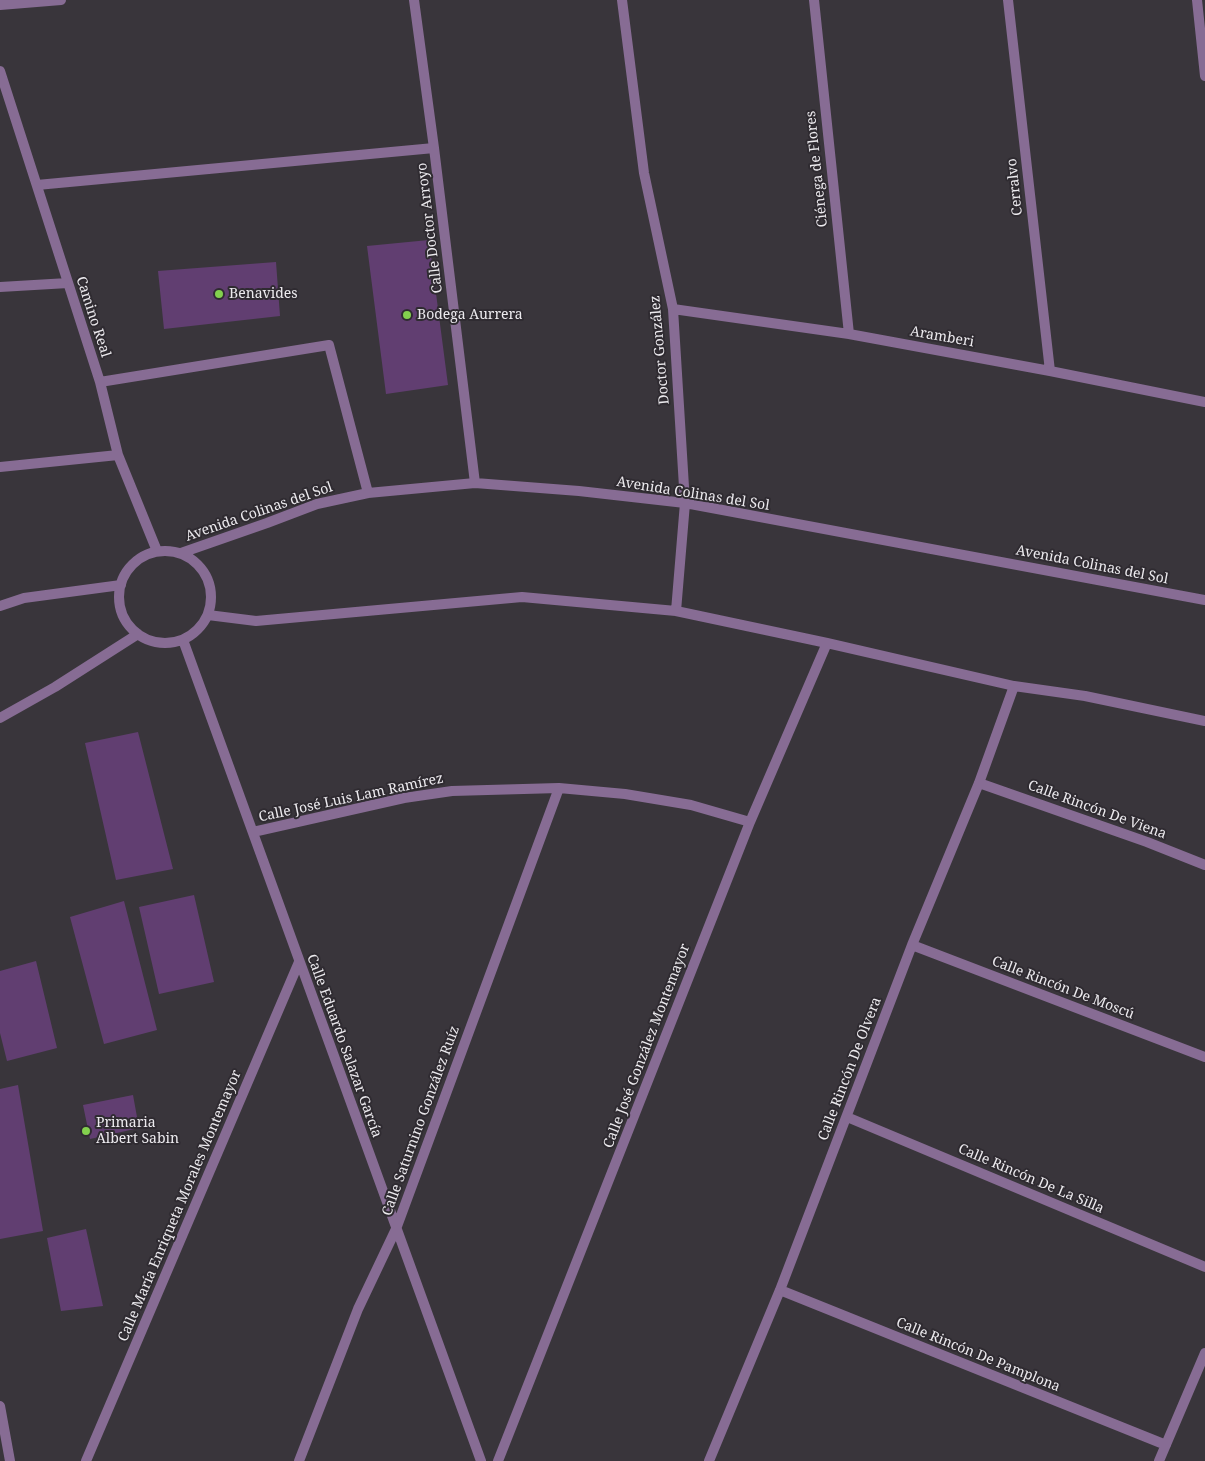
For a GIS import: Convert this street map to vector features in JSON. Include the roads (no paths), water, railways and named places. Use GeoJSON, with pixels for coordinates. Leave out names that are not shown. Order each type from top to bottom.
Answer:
{"type":"FeatureCollection","features":[{"type":"Feature","properties":{"kind":"street"},"geometry":{"type":"LineString","coordinates":[[0,5],[61,0]]}},
{"type":"Feature","properties":{"kind":"street","name":"Calle Doctor Arroyo"},"geometry":{"type":"LineString","coordinates":[[414,0],[475,483]]}},
{"type":"Feature","properties":{"kind":"street","name":"Doctor González"},"geometry":{"type":"LineString","coordinates":[[622,0],[644,173],[673,309],[685,503],[676,611]]}},
{"type":"Feature","properties":{"kind":"street","name":"Ciénega de Flores"},"geometry":{"type":"LineString","coordinates":[[814,0],[849,334]]}},
{"type":"Feature","properties":{"kind":"street","name":"Cerralvo"},"geometry":{"type":"LineString","coordinates":[[1008,0],[1050,371]]}},
{"type":"Feature","properties":{"kind":"street"},"geometry":{"type":"LineString","coordinates":[[1197,0],[1205,76]]}},
{"type":"Feature","properties":{"kind":"street","name":"Camino Real"},"geometry":{"type":"LineString","coordinates":[[0,71],[3,91],[37,186],[100,382],[118,455],[157,551]]}},
{"type":"Feature","properties":{"kind":"street"},"geometry":{"type":"LineString","coordinates":[[37,186],[434,148]]}},
{"type":"Feature","properties":{"kind":"street"},"geometry":{"type":"LineString","coordinates":[[0,287],[68,283]]}},
{"type":"Feature","properties":{"kind":"street","name":"Aramberi"},"geometry":{"type":"LineString","coordinates":[[673,309],[849,334],[1205,402]]}},
{"type":"Feature","properties":{"kind":"street"},"geometry":{"type":"LineString","coordinates":[[100,382],[329,345],[368,493]]}},
{"type":"Feature","properties":{"kind":"street"},"geometry":{"type":"LineString","coordinates":[[0,467],[118,455]]}},
{"type":"Feature","properties":{"kind":"street","name":"Avenida Colinas del Sol"},"geometry":{"type":"LineString","coordinates":[[181,553],[316,504],[368,493],[475,483],[579,491],[685,503],[1205,600]]}},
{"type":"Feature","properties":{"kind":"street"},"geometry":{"type":"LineString","coordinates":[[169,550],[181,553],[194,561],[204,571],[210,585],[212,600],[208,615],[203,625],[194,634],[183,640],[159,643],[148,640],[128,625],[122,614],[119,602],[124,576],[132,564],[144,556],[157,551],[169,550]]}},
{"type":"Feature","properties":{"kind":"street"},"geometry":{"type":"LineString","coordinates":[[0,606],[24,598],[121,585]]}},
{"type":"Feature","properties":{"kind":"street"},"geometry":{"type":"LineString","coordinates":[[208,615],[256,621],[522,597],[676,611],[1014,686],[1085,696],[1205,721]]}},
{"type":"Feature","properties":{"kind":"street"},"geometry":{"type":"LineString","coordinates":[[0,718],[55,688],[138,634]]}},
{"type":"Feature","properties":{"kind":"street","name":"Calle Eduardo Salazar García"},"geometry":{"type":"LineString","coordinates":[[183,640],[481,1461]]}},
{"type":"Feature","properties":{"kind":"street","name":"Calle José González Montemayor"},"geometry":{"type":"LineString","coordinates":[[498,1461],[750,822],[827,643]]}},
{"type":"Feature","properties":{"kind":"street","name":"Calle Rincón De Olvera"},"geometry":{"type":"LineString","coordinates":[[710,1461],[780,1290],[912,945],[979,782],[1014,686]]}},
{"type":"Feature","properties":{"kind":"street","name":"Calle Rincón De Viena"},"geometry":{"type":"LineString","coordinates":[[979,782],[1147,842],[1205,865]]}},
{"type":"Feature","properties":{"kind":"street","name":"Calle José Luis Lam Ramírez"},"geometry":{"type":"LineString","coordinates":[[253,832],[404,798],[452,790],[559,788],[625,794],[691,805],[750,822]]}},
{"type":"Feature","properties":{"kind":"street","name":"Calle Saturnino González Ruíz"},"geometry":{"type":"LineString","coordinates":[[299,1461],[358,1309],[396,1229],[559,788]]}},
{"type":"Feature","properties":{"kind":"street","name":"Calle Rincón De Moscú"},"geometry":{"type":"LineString","coordinates":[[912,945],[1205,1057]]}},
{"type":"Feature","properties":{"kind":"street","name":"Calle María Enriqueta Morales Montemayor"},"geometry":{"type":"LineString","coordinates":[[86,1461],[300,962]]}},
{"type":"Feature","properties":{"kind":"street","name":"Calle Rincón De La Silla"},"geometry":{"type":"LineString","coordinates":[[846,1117],[1205,1267]]}},
{"type":"Feature","properties":{"kind":"street","name":"Calle Rincón De Pamplona"},"geometry":{"type":"LineString","coordinates":[[780,1290],[1166,1445]]}},
{"type":"Feature","properties":{"kind":"street"},"geometry":{"type":"LineString","coordinates":[[1160,1461],[1205,1353]]}},
{"type":"Feature","properties":{"kind":"street"},"geometry":{"type":"LineString","coordinates":[[0,1406],[10,1461]]}},
{"type":"Feature","properties":{"kind":"place","name":"Benavides"},"geometry":{"type":"Point","coordinates":[219,294]}},
{"type":"Feature","properties":{"kind":"place","name":"Bodega Aurrera"},"geometry":{"type":"Point","coordinates":[407,315]}},
{"type":"Feature","properties":{"kind":"place","name":"Primaria Albert Sabin"},"geometry":{"type":"Point","coordinates":[86,1131]}}]}
